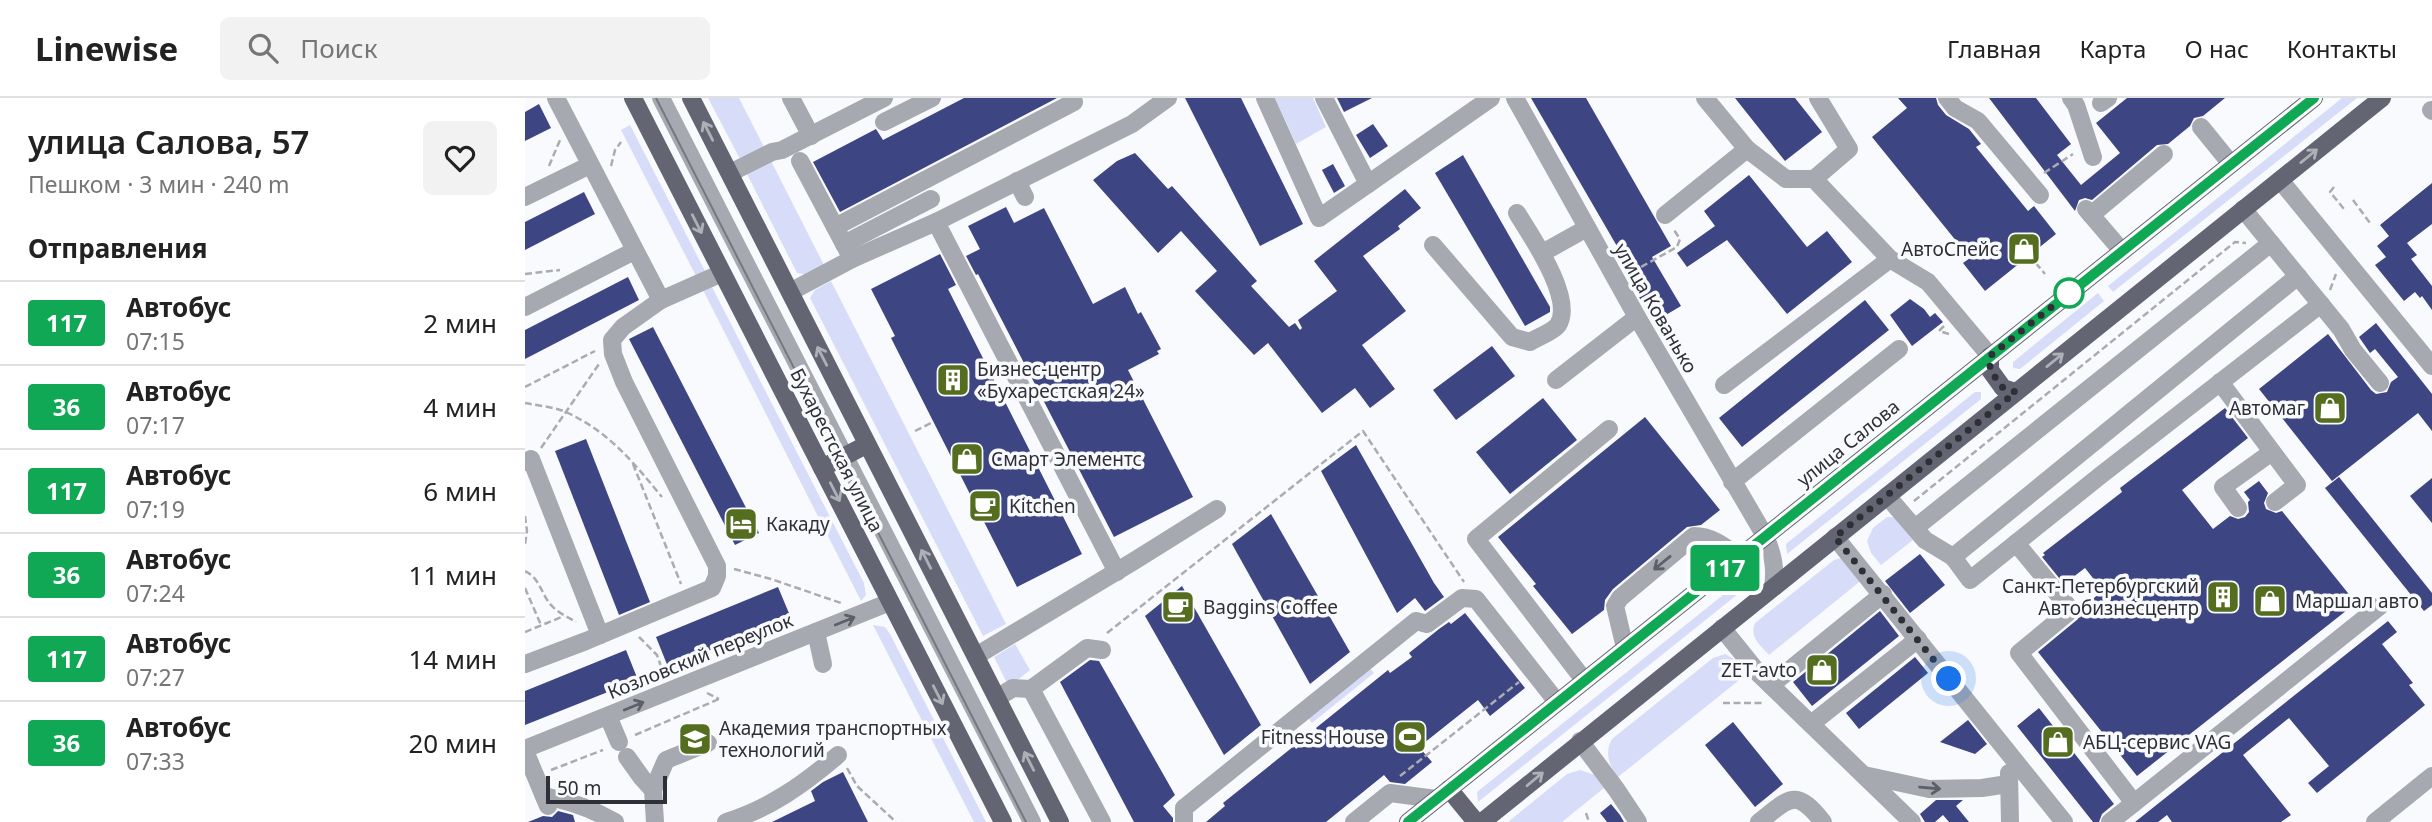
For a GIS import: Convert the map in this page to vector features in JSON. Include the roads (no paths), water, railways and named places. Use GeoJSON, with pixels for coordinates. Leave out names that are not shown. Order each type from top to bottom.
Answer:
{"type":"FeatureCollection","features":[{"type":"Feature","properties":{"kind":"main road","name":"Бухарестская улица"},"geometry":{"type":"LineString","coordinates":[[633,98],[1003,822]]}},
{"type":"Feature","properties":{"kind":"main road","name":"Бухарестская улица"},"geometry":{"type":"LineString","coordinates":[[691,98],[1060,822]]}},
{"type":"Feature","properties":{"kind":"main road","name":"улица Салова"},"geometry":{"type":"LineString","coordinates":[[1408,822],[2314,98]]}},
{"type":"Feature","properties":{"kind":"main road"},"geometry":{"type":"LineString","coordinates":[[1482,822],[2382,98]]}},
{"type":"Feature","properties":{"kind":"main road"},"geometry":{"type":"LineString","coordinates":[[1990,356],[1990,370],[2003,388],[2016,392]]}},
{"type":"Feature","properties":{"kind":"main road"},"geometry":{"type":"LineString","coordinates":[[822,468],[866,445]]}},
{"type":"Feature","properties":{"kind":"main road"},"geometry":{"type":"LineString","coordinates":[[1443,794],[1476,822]]}},
{"type":"Feature","properties":{"kind":"street"},"geometry":{"type":"LineString","coordinates":[[556,98],[661,300]]}},
{"type":"Feature","properties":{"kind":"street"},"geometry":{"type":"LineString","coordinates":[[661,98],[1032,822]]}},
{"type":"Feature","properties":{"kind":"street"},"geometry":{"type":"LineString","coordinates":[[791,98],[811,136]]}},
{"type":"Feature","properties":{"kind":"street"},"geometry":{"type":"LineString","coordinates":[[730,173],[811,136],[884,98]]}},
{"type":"Feature","properties":{"kind":"street"},"geometry":{"type":"LineString","coordinates":[[884,122],[932,98]]}},
{"type":"Feature","properties":{"kind":"street"},"geometry":{"type":"LineString","coordinates":[[835,227],[1074,102],[1072,98]]}},
{"type":"Feature","properties":{"kind":"street"},"geometry":{"type":"LineString","coordinates":[[848,251],[936,222],[1021,189],[1132,124],[1168,98]]}},
{"type":"Feature","properties":{"kind":"street"},"geometry":{"type":"LineString","coordinates":[[1265,98],[1319,218],[1491,98]]}},
{"type":"Feature","properties":{"kind":"street"},"geometry":{"type":"LineString","coordinates":[[1324,98],[1368,184]]}},
{"type":"Feature","properties":{"kind":"street","name":"улица Кованько"},"geometry":{"type":"LineString","coordinates":[[1515,98],[1637,317],[1765,536],[1775,570],[1773,587]]}},
{"type":"Feature","properties":{"kind":"street"},"geometry":{"type":"LineString","coordinates":[[1705,98],[1747,149],[1786,179],[1814,179],[1849,149],[1818,98]]}},
{"type":"Feature","properties":{"kind":"street"},"geometry":{"type":"LineString","coordinates":[[1947,98],[1955,108],[1978,121],[2034,189]]}},
{"type":"Feature","properties":{"kind":"street"},"geometry":{"type":"LineString","coordinates":[[2071,98],[2076,105],[2091,150]]}},
{"type":"Feature","properties":{"kind":"street"},"geometry":{"type":"LineString","coordinates":[[2201,127],[2231,164]]}},
{"type":"Feature","properties":{"kind":"street"},"geometry":{"type":"LineString","coordinates":[[1665,215],[1747,149]]}},
{"type":"Feature","properties":{"kind":"street"},"geometry":{"type":"LineString","coordinates":[[2122,251],[2089,212],[2164,154]]}},
{"type":"Feature","properties":{"kind":"street"},"geometry":{"type":"LineString","coordinates":[[800,161],[848,251]]}},
{"type":"Feature","properties":{"kind":"street"},"geometry":{"type":"LineString","coordinates":[[525,197],[590,165]]}},
{"type":"Feature","properties":{"kind":"street"},"geometry":{"type":"LineString","coordinates":[[1814,179],[1890,259],[1928,282],[1990,356]]}},
{"type":"Feature","properties":{"kind":"street"},"geometry":{"type":"LineString","coordinates":[[2280,180],[2432,366]]}},
{"type":"Feature","properties":{"kind":"street"},"geometry":{"type":"LineString","coordinates":[[790,292],[848,251],[931,199]]}},
{"type":"Feature","properties":{"kind":"street"},"geometry":{"type":"LineString","coordinates":[[2243,209],[2341,329],[2353,350],[2380,383]]}},
{"type":"Feature","properties":{"kind":"street"},"geometry":{"type":"LineString","coordinates":[[1433,245],[1512,337],[1530,342],[1557,327],[1563,313],[1559,294],[1542,253],[1517,213]]}},
{"type":"Feature","properties":{"kind":"street"},"geometry":{"type":"LineString","coordinates":[[936,222],[1117,572]]}},
{"type":"Feature","properties":{"kind":"street"},"geometry":{"type":"LineString","coordinates":[[1542,253],[1587,228]]}},
{"type":"Feature","properties":{"kind":"street"},"geometry":{"type":"LineString","coordinates":[[1921,523],[2271,243]]}},
{"type":"Feature","properties":{"kind":"street"},"geometry":{"type":"LineString","coordinates":[[525,307],[634,251]]}},
{"type":"Feature","properties":{"kind":"street"},"geometry":{"type":"LineString","coordinates":[[1724,385],[1890,259]]}},
{"type":"Feature","properties":{"kind":"street"},"geometry":{"type":"LineString","coordinates":[[525,664],[712,588],[717,576],[717,566],[624,382],[613,354],[612,340],[623,327],[661,300],[722,273]]}},
{"type":"Feature","properties":{"kind":"street"},"geometry":{"type":"LineString","coordinates":[[1952,557],[2298,276]]}},
{"type":"Feature","properties":{"kind":"street"},"geometry":{"type":"LineString","coordinates":[[1887,496],[1921,523],[1926,540],[1952,557],[1971,580],[2321,304]]}},
{"type":"Feature","properties":{"kind":"street"},"geometry":{"type":"LineString","coordinates":[[1556,380],[1637,317]]}},
{"type":"Feature","properties":{"kind":"street"},"geometry":{"type":"LineString","coordinates":[[1732,482],[1899,349]]}},
{"type":"Feature","properties":{"kind":"street"},"geometry":{"type":"LineString","coordinates":[[2220,382],[2297,485],[2275,502]]}},
{"type":"Feature","properties":{"kind":"street"},"geometry":{"type":"LineString","coordinates":[[1584,680],[1476,539],[1609,429]]}},
{"type":"Feature","properties":{"kind":"street"},"geometry":{"type":"LineString","coordinates":[[2238,508],[2223,487],[2272,452]]}},
{"type":"Feature","properties":{"kind":"street"},"geometry":{"type":"LineString","coordinates":[[528,460],[596,637]]}},
{"type":"Feature","properties":{"kind":"street"},"geometry":{"type":"LineString","coordinates":[[976,656],[1217,509]]}},
{"type":"Feature","properties":{"kind":"street"},"geometry":{"type":"LineString","coordinates":[[1625,648],[1615,606],[1620,598],[1695,536],[1704,536],[1715,541],[1739,557]]}},
{"type":"Feature","properties":{"kind":"street"},"geometry":{"type":"LineString","coordinates":[[1835,537],[2064,822]]}},
{"type":"Feature","properties":{"kind":"street"},"geometry":{"type":"LineString","coordinates":[[2016,543],[2071,610],[2019,653],[2134,803]]}},
{"type":"Feature","properties":{"kind":"street"},"geometry":{"type":"LineString","coordinates":[[1771,685],[1883,594]]}},
{"type":"Feature","properties":{"kind":"street"},"geometry":{"type":"LineString","coordinates":[[1185,822],[1184,808],[1298,727],[1416,621],[1427,624],[1461,598],[1476,599],[1557,702]]}},
{"type":"Feature","properties":{"kind":"street","name":"Козловский переулок"},"geometry":{"type":"LineString","coordinates":[[525,750],[890,602]]}},
{"type":"Feature","properties":{"kind":"street"},"geometry":{"type":"LineString","coordinates":[[2110,822],[2380,606]]}},
{"type":"Feature","properties":{"kind":"street"},"geometry":{"type":"LineString","coordinates":[[1722,628],[1771,685],[1912,822]]}},
{"type":"Feature","properties":{"kind":"street"},"geometry":{"type":"LineString","coordinates":[[816,632],[823,664]]}},
{"type":"Feature","properties":{"kind":"street"},"geometry":{"type":"LineString","coordinates":[[1811,724],[1918,639]]}},
{"type":"Feature","properties":{"kind":"street"},"geometry":{"type":"LineString","coordinates":[[997,698],[1013,688],[1031,689],[1094,649]]}},
{"type":"Feature","properties":{"kind":"street"},"geometry":{"type":"LineString","coordinates":[[1031,689],[1102,822]]}},
{"type":"Feature","properties":{"kind":"street"},"geometry":{"type":"LineString","coordinates":[[608,716],[623,749],[653,790]]}},
{"type":"Feature","properties":{"kind":"street"},"geometry":{"type":"LineString","coordinates":[[1580,741],[1637,822]]}},
{"type":"Feature","properties":{"kind":"street"},"geometry":{"type":"LineString","coordinates":[[655,822],[653,790],[666,760],[708,743]]}},
{"type":"Feature","properties":{"kind":"street"},"geometry":{"type":"LineString","coordinates":[[525,750],[546,801],[568,800],[615,822]]}},
{"type":"Feature","properties":{"kind":"street"},"geometry":{"type":"LineString","coordinates":[[726,822],[771,803],[799,787],[838,755]]}},
{"type":"Feature","properties":{"kind":"street"},"geometry":{"type":"LineString","coordinates":[[2010,822],[2008,784],[2012,759]]}},
{"type":"Feature","properties":{"kind":"street"},"geometry":{"type":"LineString","coordinates":[[1864,775],[1929,789],[1982,788],[2008,784]]}},
{"type":"Feature","properties":{"kind":"street"},"geometry":{"type":"LineString","coordinates":[[2375,822],[2432,776]]}},
{"type":"Feature","properties":{"kind":"street"},"geometry":{"type":"LineString","coordinates":[[1354,822],[1390,793],[1443,794]]}},
{"type":"Feature","properties":{"kind":"street"},"geometry":{"type":"LineString","coordinates":[[1759,822],[1792,799],[1807,803],[1823,822]]}},
{"type":"Feature","properties":{"kind":"street"},"geometry":{"type":"LineString","coordinates":[[1625,803],[1640,808],[1651,822]]}},
{"type":"Feature","properties":{"kind":"tram line"},"geometry":{"type":"LineString","coordinates":[[656,98],[1026,822]]}},
{"type":"Feature","properties":{"kind":"place","name":"АвтоСпейс"},"geometry":{"type":"Point","coordinates":[2024,249]}},
{"type":"Feature","properties":{"kind":"place","name":"Бизнес-центр «Бухарестская 24»"},"geometry":{"type":"Point","coordinates":[953,380]}},
{"type":"Feature","properties":{"kind":"place","name":"Автомаг"},"geometry":{"type":"Point","coordinates":[2330,408]}},
{"type":"Feature","properties":{"kind":"place","name":"Смарт Элементс"},"geometry":{"type":"Point","coordinates":[967,459]}},
{"type":"Feature","properties":{"kind":"place","name":"Kitchen"},"geometry":{"type":"Point","coordinates":[985,506]}},
{"type":"Feature","properties":{"kind":"place","name":"Какаду"},"geometry":{"type":"Point","coordinates":[741,524]}},
{"type":"Feature","properties":{"kind":"place","name":"Санкт-Петербургский Автобизнесцентр"},"geometry":{"type":"Point","coordinates":[2223,597]}},
{"type":"Feature","properties":{"kind":"place","name":"Маршал авто"},"geometry":{"type":"Point","coordinates":[2270,601]}},
{"type":"Feature","properties":{"kind":"place","name":"Baggins Coffee"},"geometry":{"type":"Point","coordinates":[1178,607]}},
{"type":"Feature","properties":{"kind":"place","name":"ZET-avto"},"geometry":{"type":"Point","coordinates":[1822,670]}},
{"type":"Feature","properties":{"kind":"place","name":"Fitness House"},"geometry":{"type":"Point","coordinates":[1410,737]}},
{"type":"Feature","properties":{"kind":"place","name":"Академия транспортных технологий"},"geometry":{"type":"Point","coordinates":[695,739]}},
{"type":"Feature","properties":{"kind":"place","name":"АБЦ-сервис VAG"},"geometry":{"type":"Point","coordinates":[2058,742]}}]}
